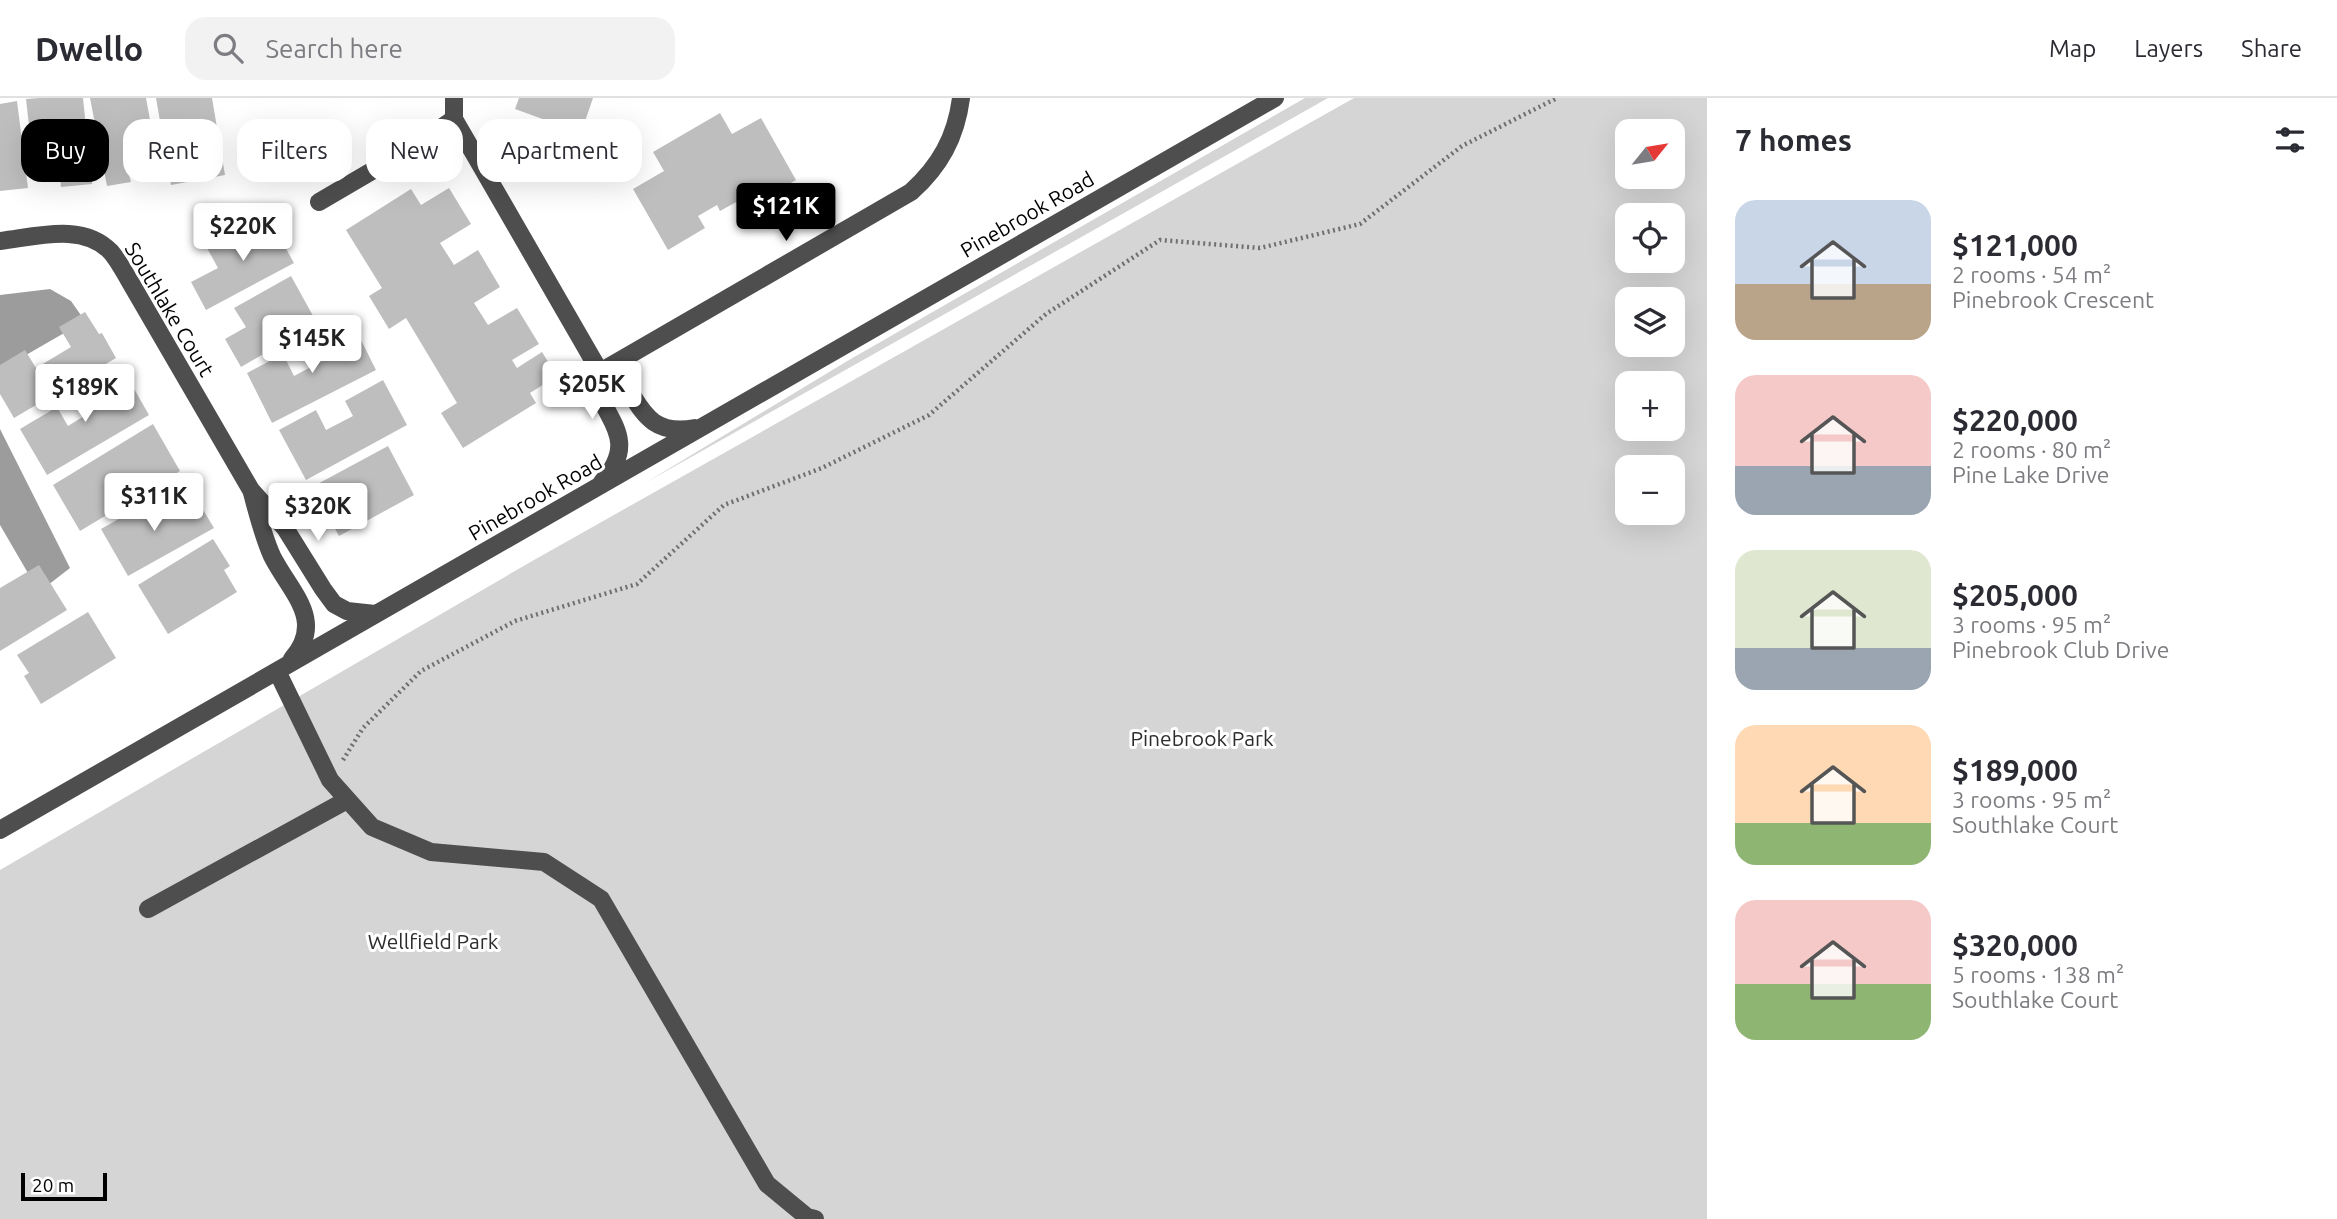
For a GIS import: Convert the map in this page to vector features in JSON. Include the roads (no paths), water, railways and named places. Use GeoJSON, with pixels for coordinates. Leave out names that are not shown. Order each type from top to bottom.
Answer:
{"type":"FeatureCollection","features":[{"type":"Feature","properties":{"kind":"street"},"geometry":{"type":"LineString","coordinates":[[454,98],[454,118],[600,372],[598,390],[615,423],[620,445],[612,470],[597,488]]}},
{"type":"Feature","properties":{"kind":"street"},"geometry":{"type":"LineString","coordinates":[[600,372],[911,192],[926,179],[950,142],[958,119],[961,98]]}},
{"type":"Feature","properties":{"kind":"street","name":"Pinebrook Road"},"geometry":{"type":"LineString","coordinates":[[0,830],[1275,98]]}},
{"type":"Feature","properties":{"kind":"street"},"geometry":{"type":"LineString","coordinates":[[319,202],[418,144],[454,118]]}},
{"type":"Feature","properties":{"kind":"street","name":"Southlake Court"},"geometry":{"type":"LineString","coordinates":[[0,241],[72,234],[92,238],[110,251],[129,279],[251,490],[285,528],[334,604],[358,614],[375,614]]}},
{"type":"Feature","properties":{"kind":"street"},"geometry":{"type":"LineString","coordinates":[[600,372],[614,373],[624,381],[639,409],[658,425],[680,430],[702,427]]}},
{"type":"Feature","properties":{"kind":"street","name":"Southlake Court"},"geometry":{"type":"LineString","coordinates":[[251,490],[271,553],[306,618],[305,640],[282,668]]}},
{"type":"Feature","properties":{"kind":"street"},"geometry":{"type":"LineString","coordinates":[[282,668],[330,780],[372,827],[432,852],[544,862],[601,899],[767,1184],[807,1217],[815,1219]]}},
{"type":"Feature","properties":{"kind":"street"},"geometry":{"type":"LineString","coordinates":[[148,909],[347,800]]}},
{"type":"Feature","properties":{"kind":"park label","name":"Pinebrook Park"},"geometry":{"type":"Point","coordinates":[1202,738]}},
{"type":"Feature","properties":{"kind":"park label","name":"Wellfield Park"},"geometry":{"type":"Point","coordinates":[433,941]}}]}
